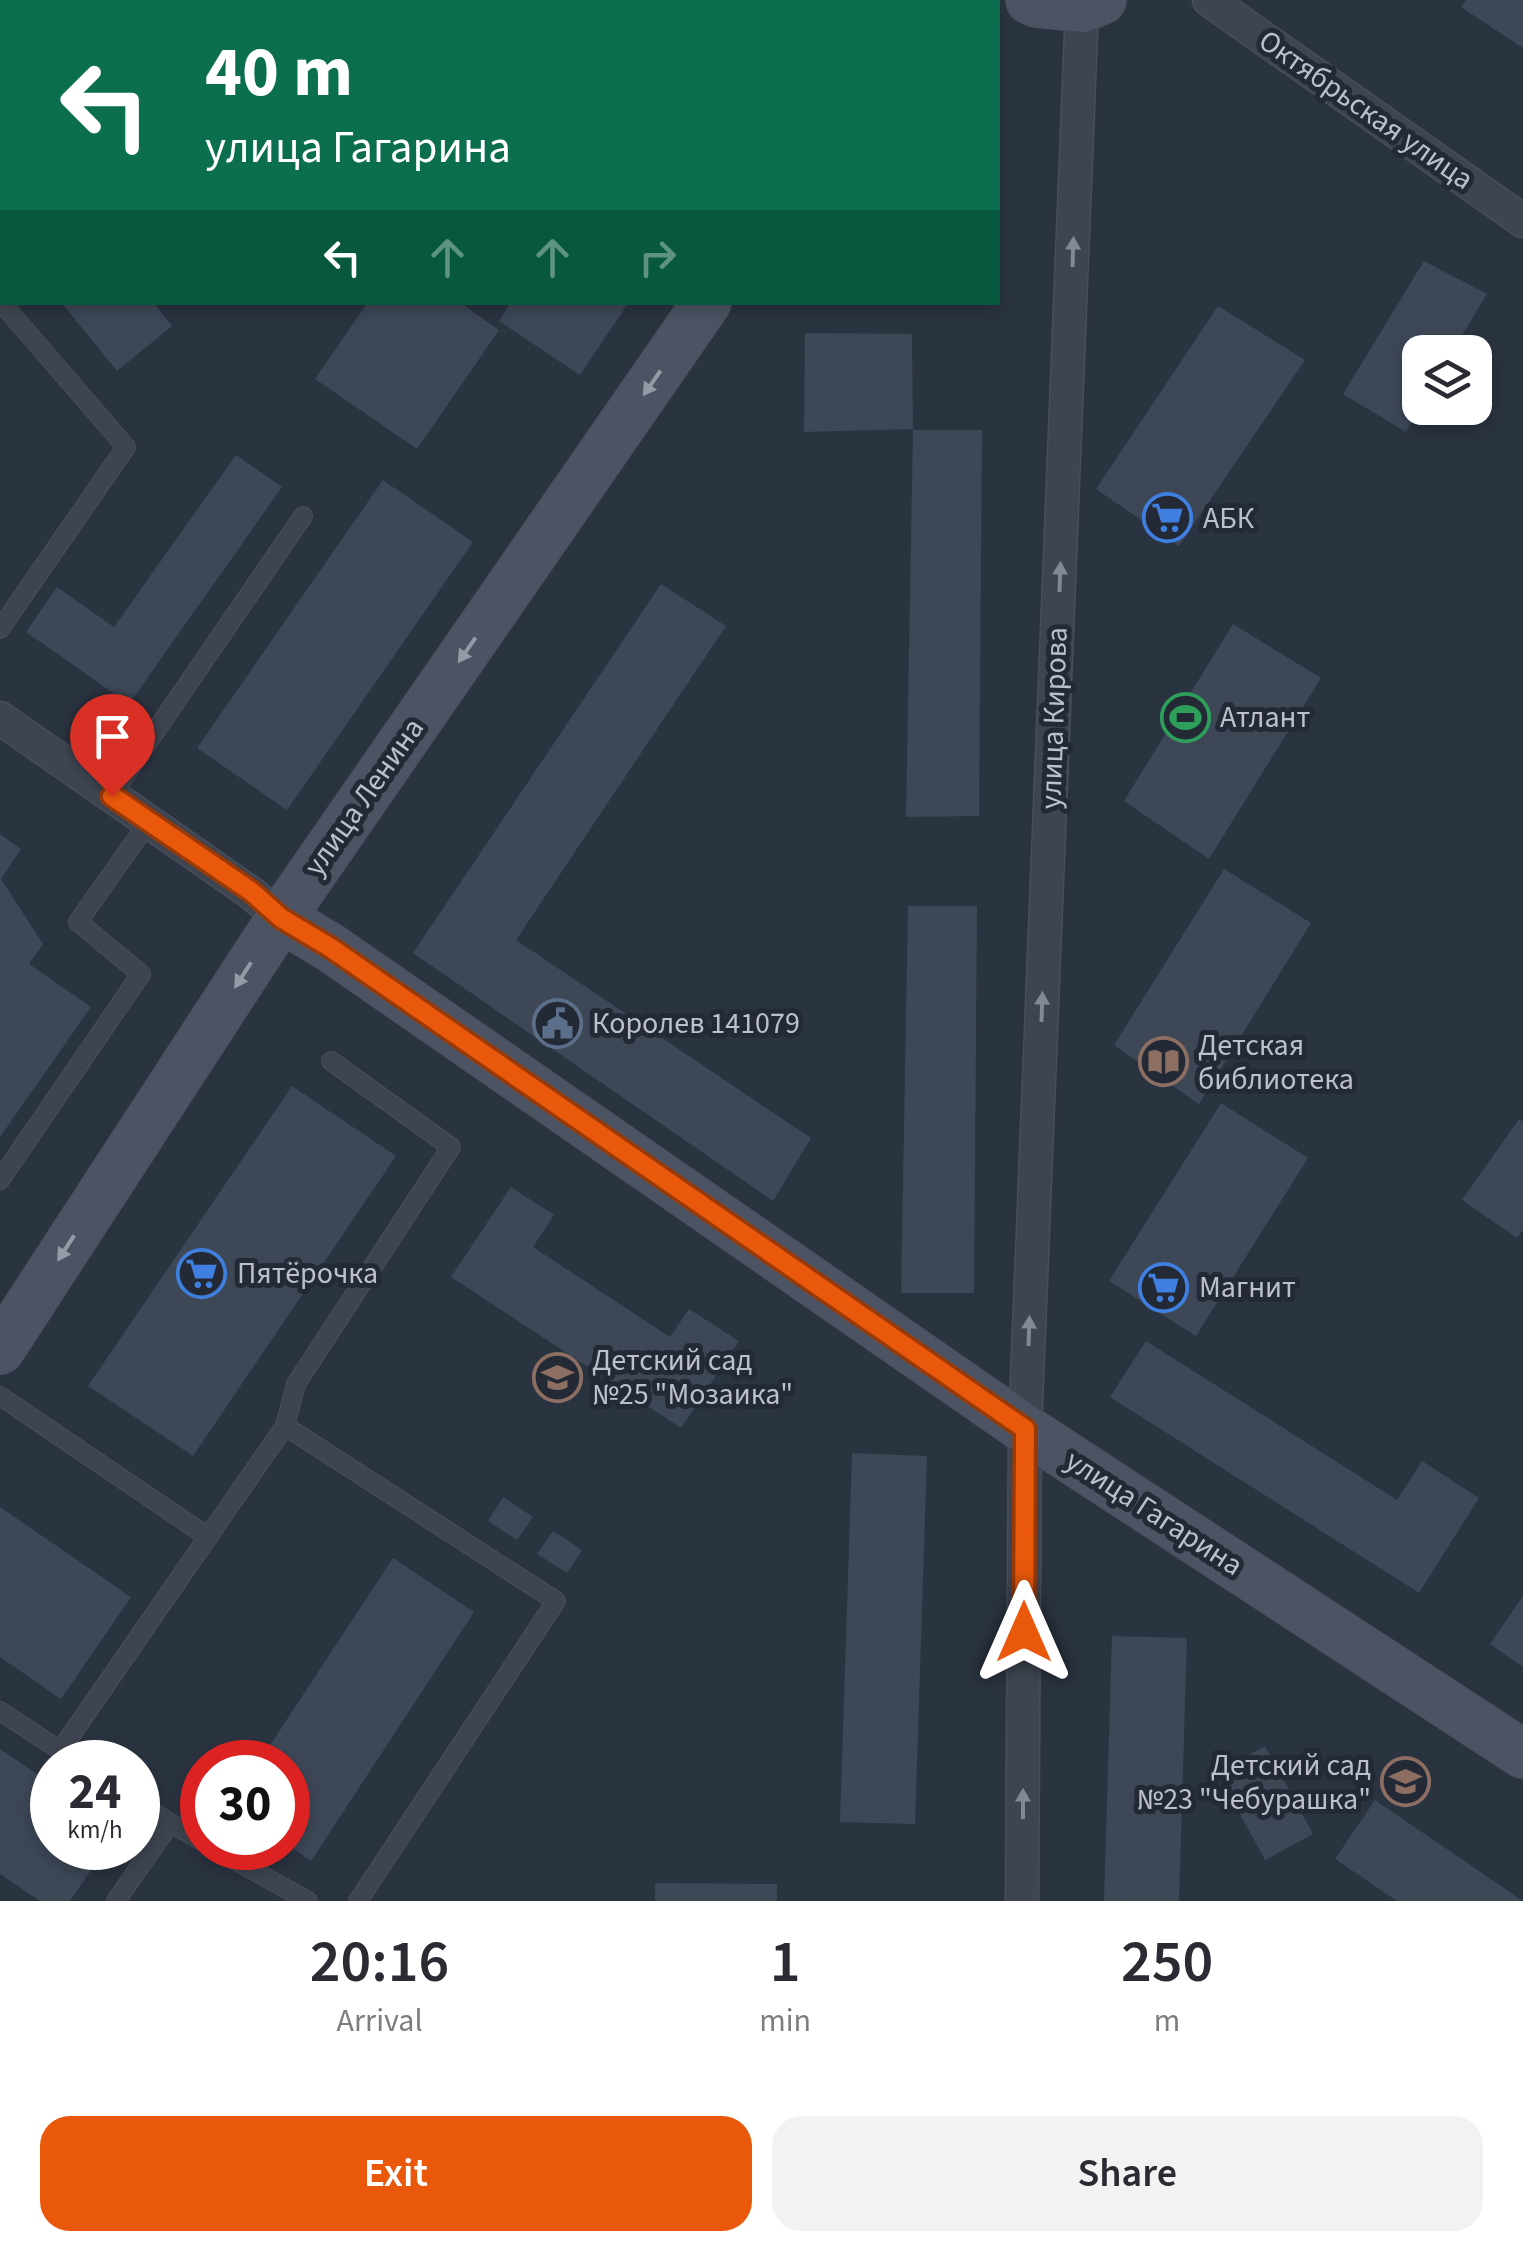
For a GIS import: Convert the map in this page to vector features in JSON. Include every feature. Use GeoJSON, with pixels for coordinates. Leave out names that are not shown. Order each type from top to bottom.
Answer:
{"type":"FeatureCollection","features":[{"type":"Feature","properties":{"kind":"street","name":"улица Кирова"},"geometry":{"type":"LineString","coordinates":[[1022,1901],[1025,1429],[1092,4],[1036,4],[1030,0]]}},
{"type":"Feature","properties":{"kind":"street","name":"Октябрьская улица"},"geometry":{"type":"LineString","coordinates":[[1209,0],[1523,221]]}},
{"type":"Feature","properties":{"kind":"street","name":"улица Ленина"},"geometry":{"type":"LineString","coordinates":[[0,1350],[281,918],[705,305]]}},
{"type":"Feature","properties":{"kind":"street","name":"улица Гагарина"},"geometry":{"type":"LineString","coordinates":[[0,718],[252,892],[281,918],[331,948],[1025,1429],[1523,1754]]}},
{"type":"Feature","properties":{"kind":"lane"},"geometry":{"type":"LineString","coordinates":[[0,629],[126,447],[3,305]]}},
{"type":"Feature","properties":{"kind":"lane"},"geometry":{"type":"LineString","coordinates":[[112,796],[303,516]]}},
{"type":"Feature","properties":{"kind":"lane"},"geometry":{"type":"LineString","coordinates":[[0,1180],[141,974],[78,922],[149,822]]}},
{"type":"Feature","properties":{"kind":"lane"},"geometry":{"type":"LineString","coordinates":[[68,1740],[285,1426],[296,1384],[451,1147],[330,1062]]}},
{"type":"Feature","properties":{"kind":"lane"},"geometry":{"type":"LineString","coordinates":[[0,1396],[208,1537]]}},
{"type":"Feature","properties":{"kind":"lane"},"geometry":{"type":"LineString","coordinates":[[285,1426],[556,1601],[358,1901]]}},
{"type":"Feature","properties":{"kind":"lane"},"geometry":{"type":"LineString","coordinates":[[0,1711],[44,1740]]}},
{"type":"Feature","properties":{"kind":"lane"},"geometry":{"type":"LineString","coordinates":[[160,1816],[180,1829]]}},
{"type":"Feature","properties":{"kind":"lane"},"geometry":{"type":"LineString","coordinates":[[116,1901],[170,1823]]}},
{"type":"Feature","properties":{"kind":"lane"},"geometry":{"type":"LineString","coordinates":[[253,1870],[308,1901]]}},
{"type":"Feature","properties":{"kind":"building"},"geometry":{"type":"Polygon","coordinates":[[[1466,0],[1523,0],[1523,48],[1461,7],[1466,0]]]}},
{"type":"Feature","properties":{"kind":"building"},"geometry":{"type":"Polygon","coordinates":[[[1424,261],[1487,294],[1462,335],[1402,335],[1402,425],[1410,425],[1406,432],[1343,394],[1424,261]]]}},
{"type":"Feature","properties":{"kind":"building"},"geometry":{"type":"Polygon","coordinates":[[[63,305],[155,305],[172,326],[117,371],[63,305]]]}},
{"type":"Feature","properties":{"kind":"building"},"geometry":{"type":"Polygon","coordinates":[[[366,305],[463,305],[499,330],[417,449],[315,379],[366,305]]]}},
{"type":"Feature","properties":{"kind":"building"},"geometry":{"type":"Polygon","coordinates":[[[509,305],[627,305],[580,375],[499,321],[509,305]]]}},
{"type":"Feature","properties":{"kind":"building"},"geometry":{"type":"Polygon","coordinates":[[[1218,306],[1305,360],[1179,546],[1096,489],[1218,306]]]}},
{"type":"Feature","properties":{"kind":"building"},"geometry":{"type":"Polygon","coordinates":[[[805,333],[912,334],[913,429],[804,432],[805,333]]]}},
{"type":"Feature","properties":{"kind":"building"},"geometry":{"type":"Polygon","coordinates":[[[913,430],[982,430],[979,816],[906,817],[913,430]]]}},
{"type":"Feature","properties":{"kind":"building"},"geometry":{"type":"Polygon","coordinates":[[[236,455],[282,487],[129,704],[26,632],[57,587],[114,627],[236,455]]]}},
{"type":"Feature","properties":{"kind":"building"},"geometry":{"type":"Polygon","coordinates":[[[383,480],[473,542],[287,810],[197,748],[383,480]]]}},
{"type":"Feature","properties":{"kind":"building"},"geometry":{"type":"Polygon","coordinates":[[[661,584],[726,626],[516,940],[811,1138],[773,1201],[413,953],[661,584]]]}},
{"type":"Feature","properties":{"kind":"building"},"geometry":{"type":"Polygon","coordinates":[[[1233,624],[1321,678],[1209,859],[1124,801],[1233,624]]]}},
{"type":"Feature","properties":{"kind":"building"},"geometry":{"type":"Polygon","coordinates":[[[0,834],[21,849],[1,879],[43,944],[29,964],[91,1007],[0,1137],[0,834]]]}},
{"type":"Feature","properties":{"kind":"building"},"geometry":{"type":"Polygon","coordinates":[[[1224,869],[1311,923],[1199,1104],[1114,1045],[1224,869]]]}},
{"type":"Feature","properties":{"kind":"building"},"geometry":{"type":"Polygon","coordinates":[[[908,906],[977,906],[974,1293],[901,1293],[908,906]]]}},
{"type":"Feature","properties":{"kind":"building"},"geometry":{"type":"Polygon","coordinates":[[[292,1086],[396,1156],[193,1456],[88,1386],[292,1086]]]}},
{"type":"Feature","properties":{"kind":"building"},"geometry":{"type":"Polygon","coordinates":[[[1221,1103],[1308,1158],[1196,1336],[1109,1281],[1221,1103]]]}},
{"type":"Feature","properties":{"kind":"building"},"geometry":{"type":"Polygon","coordinates":[[[1519,1119],[1523,1122],[1523,1230],[1517,1238],[1462,1200],[1519,1119]]]}},
{"type":"Feature","properties":{"kind":"building"},"geometry":{"type":"Polygon","coordinates":[[[511,1187],[554,1215],[533,1247],[670,1337],[689,1309],[739,1341],[681,1428],[451,1277],[511,1187]]]}},
{"type":"Feature","properties":{"kind":"building"},"geometry":{"type":"Polygon","coordinates":[[[1146,1341],[1397,1500],[1422,1461],[1479,1498],[1419,1593],[1110,1397],[1146,1341]]]}},
{"type":"Feature","properties":{"kind":"building"},"geometry":{"type":"Polygon","coordinates":[[[852,1453],[927,1456],[915,1824],[840,1822],[852,1453]]]}},
{"type":"Feature","properties":{"kind":"building"},"geometry":{"type":"Polygon","coordinates":[[[503,1497],[533,1517],[517,1540],[488,1521],[503,1497]]]}},
{"type":"Feature","properties":{"kind":"building"},"geometry":{"type":"Polygon","coordinates":[[[0,1507],[131,1597],[61,1699],[0,1657],[0,1507]]]}},
{"type":"Feature","properties":{"kind":"building"},"geometry":{"type":"Polygon","coordinates":[[[553,1531],[582,1550],[567,1573],[537,1554],[553,1531]]]}},
{"type":"Feature","properties":{"kind":"building"},"geometry":{"type":"Polygon","coordinates":[[[393,1558],[474,1612],[311,1861],[310,1740],[273,1740],[393,1558]]]}},
{"type":"Feature","properties":{"kind":"building"},"geometry":{"type":"Polygon","coordinates":[[[1523,1596],[1523,1667],[1490,1644],[1523,1596]]]}},
{"type":"Feature","properties":{"kind":"building"},"geometry":{"type":"Polygon","coordinates":[[[1112,1636],[1187,1638],[1179,1901],[1104,1901],[1112,1636]]]}},
{"type":"Feature","properties":{"kind":"building"},"geometry":{"type":"Polygon","coordinates":[[[1265,1746],[1313,1834],[1265,1860],[1217,1772],[1265,1746]]]}},
{"type":"Feature","properties":{"kind":"building"},"geometry":{"type":"Polygon","coordinates":[[[0,1749],[30,1769],[30,1870],[91,1870],[70,1901],[40,1901],[0,1874],[0,1749]]]}},
{"type":"Feature","properties":{"kind":"building"},"geometry":{"type":"Polygon","coordinates":[[[1375,1800],[1523,1901],[1397,1901],[1335,1859],[1375,1800]]]}},
{"type":"Feature","properties":{"kind":"building"},"geometry":{"type":"Polygon","coordinates":[[[655,1883],[777,1884],[777,1901],[655,1901],[655,1883]]]}},
{"type":"Feature","properties":{"kind":"place","name":"АБК"},"geometry":{"type":"Point","coordinates":[1168,518]}},
{"type":"Feature","properties":{"kind":"place","name":"Атлант"},"geometry":{"type":"Point","coordinates":[1185,717]}},
{"type":"Feature","properties":{"kind":"place","name":"Королев 141079"},"geometry":{"type":"Point","coordinates":[557,1023]}},
{"type":"Feature","properties":{"kind":"place","name":"Детская библиотека"},"geometry":{"type":"Point","coordinates":[1163,1062]}},
{"type":"Feature","properties":{"kind":"place","name":"Пятёрочка"},"geometry":{"type":"Point","coordinates":[202,1273]}},
{"type":"Feature","properties":{"kind":"place","name":"Магнит"},"geometry":{"type":"Point","coordinates":[1164,1287]}},
{"type":"Feature","properties":{"kind":"place","name":"Детский сад №25 \"Мозаика\""},"geometry":{"type":"Point","coordinates":[557,1377]}},
{"type":"Feature","properties":{"kind":"place","name":"Детский сад №23 \"Чебурашка\""},"geometry":{"type":"Point","coordinates":[1406,1782]}},
{"type":"Feature","properties":{"kind":"route"},"geometry":{"type":"LineString","coordinates":[[112,796],[252,892],[281,918],[331,948],[1025,1429],[1024,1632]]}}]}
